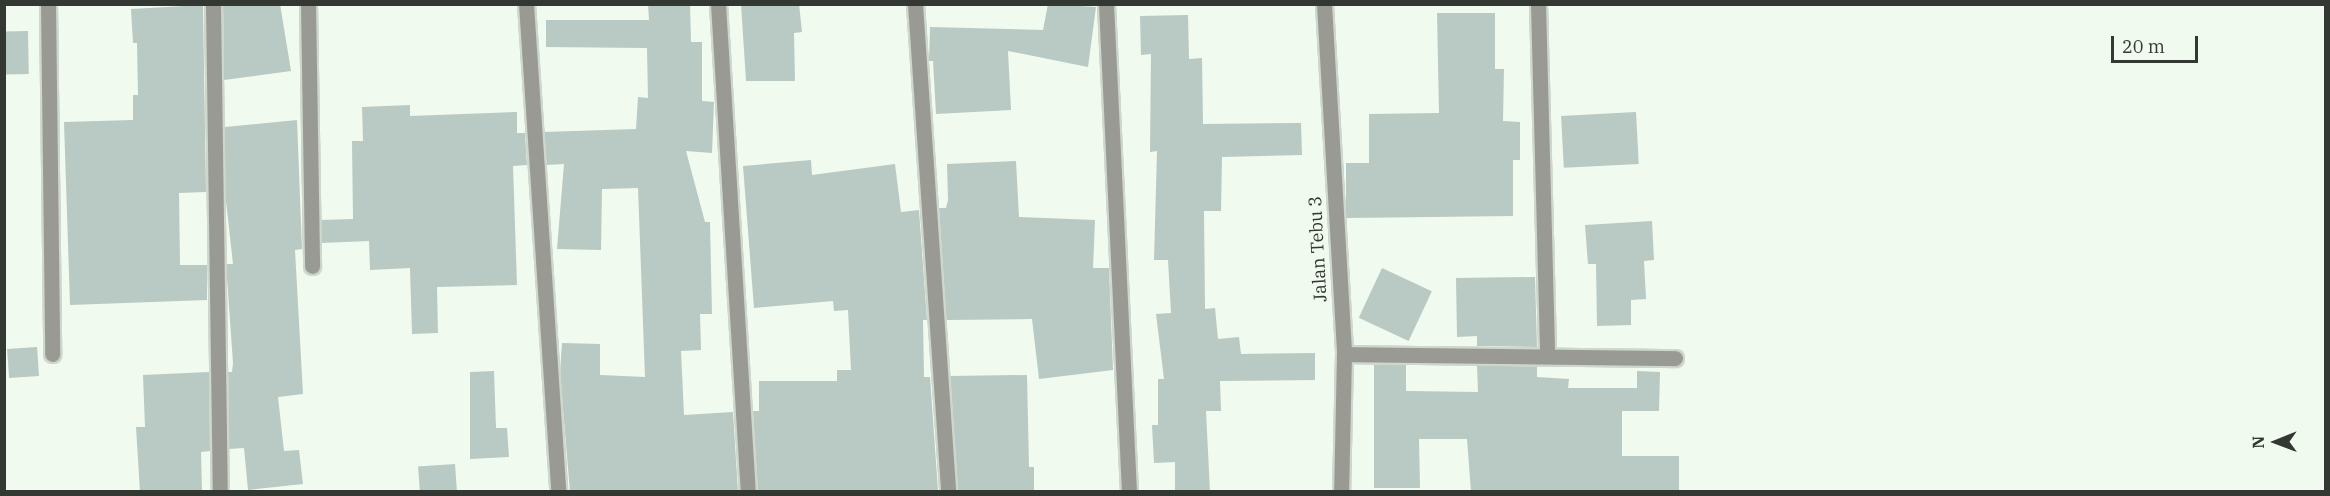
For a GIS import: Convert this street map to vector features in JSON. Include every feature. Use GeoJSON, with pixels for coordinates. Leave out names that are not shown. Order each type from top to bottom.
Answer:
{"type":"FeatureCollection","features":[{"type":"Feature","properties":{"kind":"street"},"geometry":{"type":"LineString","coordinates":[[48,4],[52,354]]}},
{"type":"Feature","properties":{"kind":"street"},"geometry":{"type":"LineString","coordinates":[[213,4],[220,492]]}},
{"type":"Feature","properties":{"kind":"street"},"geometry":{"type":"LineString","coordinates":[[308,4],[312,266]]}},
{"type":"Feature","properties":{"kind":"street"},"geometry":{"type":"LineString","coordinates":[[526,4],[558,492]]}},
{"type":"Feature","properties":{"kind":"street"},"geometry":{"type":"LineString","coordinates":[[718,4],[748,492]]}},
{"type":"Feature","properties":{"kind":"street"},"geometry":{"type":"LineString","coordinates":[[915,4],[948,492]]}},
{"type":"Feature","properties":{"kind":"street"},"geometry":{"type":"LineString","coordinates":[[1106,4],[1129,492]]}},
{"type":"Feature","properties":{"kind":"street","name":"Jalan Tebu 3"},"geometry":{"type":"LineString","coordinates":[[1324,4],[1344,354],[1341,492]]}},
{"type":"Feature","properties":{"kind":"street"},"geometry":{"type":"LineString","coordinates":[[1538,4],[1547,356]]}},
{"type":"Feature","properties":{"kind":"street"},"geometry":{"type":"LineString","coordinates":[[1344,354],[1675,358]]}},
{"type":"Feature","properties":{"kind":"building"},"geometry":{"type":"Polygon","coordinates":[[[223,4],[280,4],[291,71],[224,80],[223,4]]]}},
{"type":"Feature","properties":{"kind":"building"},"geometry":{"type":"Polygon","coordinates":[[[648,4],[690,4],[691,42],[702,42],[702,101],[714,102],[712,153],[686,151],[705,222],[710,222],[712,314],[700,314],[701,350],[681,351],[684,415],[733,412],[738,492],[570,492],[560,373],[562,343],[600,344],[600,375],[645,377],[638,188],[602,189],[601,250],[557,249],[564,164],[546,165],[544,132],[636,129],[638,97],[648,98],[647,48],[546,47],[546,20],[649,20],[648,4]]]}},
{"type":"Feature","properties":{"kind":"building"},"geometry":{"type":"Polygon","coordinates":[[[741,4],[799,4],[802,32],[794,33],[795,81],[746,81],[741,4]]]}},
{"type":"Feature","properties":{"kind":"building"},"geometry":{"type":"Polygon","coordinates":[[[1048,4],[1096,7],[1088,67],[1008,51],[1011,110],[936,114],[933,61],[929,61],[930,27],[1043,30],[1048,4]]]}},
{"type":"Feature","properties":{"kind":"building"},"geometry":{"type":"Polygon","coordinates":[[[203,5],[206,192],[179,193],[180,265],[207,265],[207,300],[70,305],[64,122],[133,120],[133,95],[138,95],[137,43],[133,43],[131,9],[203,5]]]}},
{"type":"Feature","properties":{"kind":"building"},"geometry":{"type":"Polygon","coordinates":[[[1437,13],[1495,13],[1495,69],[1504,69],[1503,121],[1520,122],[1520,160],[1513,160],[1513,216],[1346,218],[1346,163],[1369,163],[1369,114],[1439,113],[1437,13]]]}},
{"type":"Feature","properties":{"kind":"building"},"geometry":{"type":"Polygon","coordinates":[[[1188,15],[1189,59],[1202,58],[1203,124],[1301,123],[1302,155],[1222,157],[1221,211],[1204,211],[1205,309],[1215,308],[1218,339],[1239,337],[1241,354],[1315,353],[1315,380],[1220,381],[1221,411],[1206,411],[1210,492],[1175,492],[1175,462],[1154,463],[1152,425],[1158,425],[1158,379],[1164,379],[1156,314],[1171,313],[1168,260],[1154,260],[1157,151],[1150,152],[1151,54],[1141,55],[1140,16],[1188,15]]]}},
{"type":"Feature","properties":{"kind":"building"},"geometry":{"type":"Polygon","coordinates":[[[4,31],[28,31],[29,74],[5,74],[4,31]]]}},
{"type":"Feature","properties":{"kind":"building"},"geometry":{"type":"Polygon","coordinates":[[[410,105],[410,116],[517,112],[517,133],[525,133],[527,165],[513,166],[517,285],[437,287],[438,333],[412,334],[410,268],[370,270],[369,241],[321,243],[321,220],[353,219],[352,141],[363,141],[362,107],[410,105]]]}},
{"type":"Feature","properties":{"kind":"building"},"geometry":{"type":"Polygon","coordinates":[[[1636,112],[1639,164],[1564,168],[1561,116],[1636,112]]]}},
{"type":"Feature","properties":{"kind":"building"},"geometry":{"type":"Polygon","coordinates":[[[297,120],[302,249],[295,250],[303,394],[278,397],[284,451],[299,450],[303,484],[248,490],[244,448],[229,449],[228,372],[232,372],[233,363],[226,264],[233,264],[225,192],[225,127],[297,120]]]}},
{"type":"Feature","properties":{"kind":"building"},"geometry":{"type":"Polygon","coordinates":[[[811,160],[812,175],[895,164],[901,212],[919,210],[927,320],[923,320],[924,377],[930,377],[938,491],[758,492],[753,411],[759,411],[759,381],[837,381],[837,370],[851,370],[848,310],[834,311],[833,301],[754,308],[743,166],[811,160]]]}},
{"type":"Feature","properties":{"kind":"building"},"geometry":{"type":"Polygon","coordinates":[[[1016,161],[1019,217],[1095,220],[1093,268],[1109,268],[1113,370],[1039,379],[1032,319],[946,320],[939,208],[946,208],[948,200],[947,164],[1016,161]]]}},
{"type":"Feature","properties":{"kind":"building"},"geometry":{"type":"Polygon","coordinates":[[[1652,221],[1654,260],[1644,261],[1646,299],[1631,300],[1631,325],[1597,326],[1596,264],[1588,264],[1585,225],[1652,221]]]}},
{"type":"Feature","properties":{"kind":"building"},"geometry":{"type":"Polygon","coordinates":[[[1382,268],[1432,291],[1409,341],[1359,318],[1382,268]]]}},
{"type":"Feature","properties":{"kind":"building"},"geometry":{"type":"Polygon","coordinates":[[[1535,277],[1537,347],[1477,346],[1477,336],[1457,337],[1456,278],[1535,277]]]}},
{"type":"Feature","properties":{"kind":"building"},"geometry":{"type":"Polygon","coordinates":[[[37,347],[39,376],[9,378],[7,349],[37,347]]]}},
{"type":"Feature","properties":{"kind":"building"},"geometry":{"type":"Polygon","coordinates":[[[1374,365],[1406,365],[1406,391],[1478,392],[1477,365],[1537,366],[1537,377],[1569,379],[1568,388],[1637,388],[1637,371],[1660,372],[1659,411],[1622,411],[1622,456],[1679,456],[1679,492],[1471,492],[1467,439],[1419,439],[1420,488],[1374,488],[1374,365]]]}},
{"type":"Feature","properties":{"kind":"building"},"geometry":{"type":"Polygon","coordinates":[[[494,371],[496,428],[507,428],[509,457],[470,459],[470,372],[494,371]]]}},
{"type":"Feature","properties":{"kind":"building"},"geometry":{"type":"Polygon","coordinates":[[[209,372],[210,451],[201,452],[202,492],[140,492],[136,427],[145,427],[143,375],[209,372]]]}},
{"type":"Feature","properties":{"kind":"building"},"geometry":{"type":"Polygon","coordinates":[[[1027,375],[1029,467],[1034,467],[1034,492],[958,491],[950,376],[1027,375]]]}},
{"type":"Feature","properties":{"kind":"building"},"geometry":{"type":"Polygon","coordinates":[[[455,464],[457,492],[420,492],[418,467],[455,464]]]}}]}
